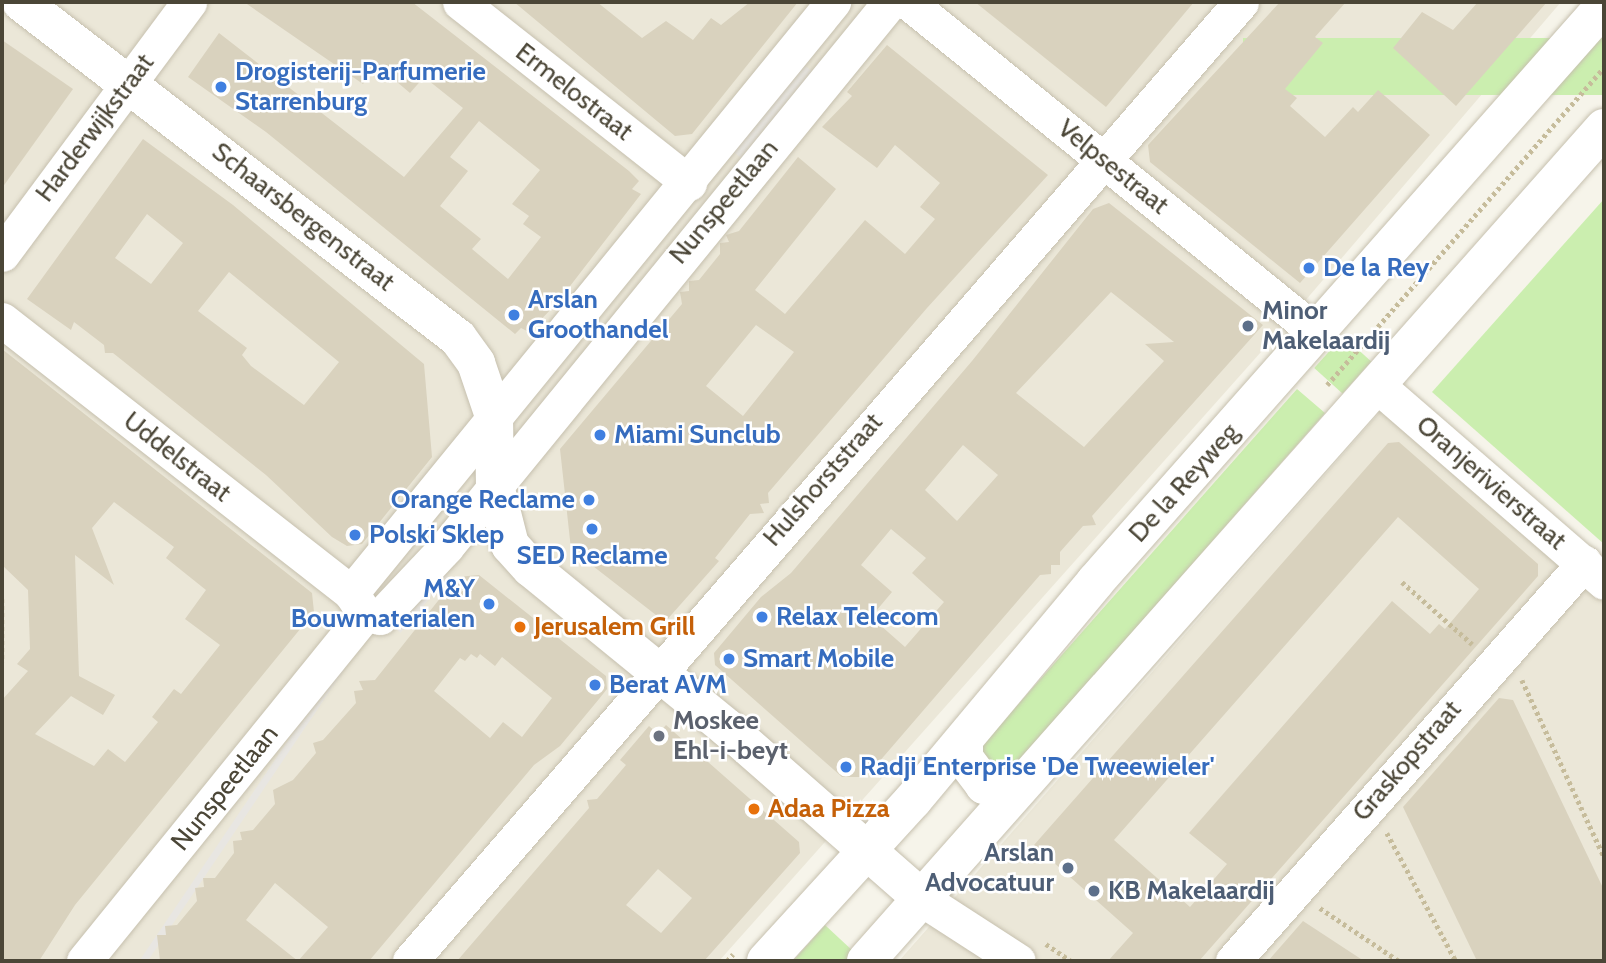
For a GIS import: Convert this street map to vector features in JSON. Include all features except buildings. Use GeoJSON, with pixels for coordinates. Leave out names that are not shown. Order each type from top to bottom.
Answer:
{"type":"FeatureCollection","features":[{"type":"Feature","properties":{"kind":"street","name":"Schaarsbergenstraat"},"geometry":{"type":"LineString","coordinates":[[21,2],[130,82],[458,338],[476,363],[494,416],[495,486],[510,545],[531,568],[658,670],[922,899]]}},
{"type":"Feature","properties":{"kind":"street","name":"Harderwijkstraat"},"geometry":{"type":"LineString","coordinates":[[2,254],[189,2]]}},
{"type":"Feature","properties":{"kind":"street","name":"Ermelostraat"},"geometry":{"type":"LineString","coordinates":[[460,2],[689,183]]}},
{"type":"Feature","properties":{"kind":"street","name":"Nunspeetlaan"},"geometry":{"type":"LineString","coordinates":[[84,961],[358,604],[494,416],[689,183],[833,2]]}},
{"type":"Feature","properties":{"kind":"street","name":"Nunspeetlaan"},"geometry":{"type":"LineString","coordinates":[[358,604],[380,617],[389,611],[495,486],[890,2]]}},
{"type":"Feature","properties":{"kind":"street","name":"Velpsestraat"},"geometry":{"type":"LineString","coordinates":[[908,2],[1102,158],[1314,336]]}},
{"type":"Feature","properties":{"kind":"street","name":"Hulshorststraat"},"geometry":{"type":"LineString","coordinates":[[410,961],[658,670],[1102,158],[1241,2]]}},
{"type":"Feature","properties":{"kind":"street","name":"De la Reyweg"},"geometry":{"type":"LineString","coordinates":[[766,961],[964,741],[1095,582],[1604,6]]}},
{"type":"Feature","properties":{"kind":"street"},"geometry":{"type":"LineString","coordinates":[[866,961],[1594,139]]}},
{"type":"Feature","properties":{"kind":"street","name":"Uddelstraat"},"geometry":{"type":"LineString","coordinates":[[2,320],[358,604]]}},
{"type":"Feature","properties":{"kind":"street","name":"Oranjerivierstraat"},"geometry":{"type":"LineString","coordinates":[[1374,390],[1594,573]]}},
{"type":"Feature","properties":{"kind":"street","name":"Graskopstraat"},"geometry":{"type":"LineString","coordinates":[[1233,961],[1500,655],[1594,573]]}},
{"type":"Feature","properties":{"kind":"street"},"geometry":{"type":"LineString","coordinates":[[964,741],[964,758],[984,785],[1017,790]]}},
{"type":"Feature","properties":{"kind":"street"},"geometry":{"type":"LineString","coordinates":[[922,899],[1018,961]]}},
{"type":"Feature","properties":{"kind":"path"},"geometry":{"type":"LineString","coordinates":[[1326,385],[1604,68]]}},
{"type":"Feature","properties":{"kind":"path"},"geometry":{"type":"LineString","coordinates":[[1530,90],[1558,119],[1594,139]]}},
{"type":"Feature","properties":{"kind":"path"},"geometry":{"type":"LineString","coordinates":[[1326,385],[1314,336],[1360,345]]}},
{"type":"Feature","properties":{"kind":"path"},"geometry":{"type":"LineString","coordinates":[[1326,385],[1374,390],[1360,345]]}},
{"type":"Feature","properties":{"kind":"path"},"geometry":{"type":"LineString","coordinates":[[1402,582],[1500,655],[1603,853]]}},
{"type":"Feature","properties":{"kind":"path"},"geometry":{"type":"LineString","coordinates":[[2,598],[2,662]]}},
{"type":"Feature","properties":{"kind":"path"},"geometry":{"type":"LineString","coordinates":[[1371,803],[1456,961]]}},
{"type":"Feature","properties":{"kind":"path"},"geometry":{"type":"LineString","coordinates":[[1293,890],[1399,961]]}},
{"type":"Feature","properties":{"kind":"shaded area"},"geometry":{"type":"Polygon","coordinates":[[[2,2],[1561,2],[1269,343],[719,961],[2,961],[2,2]]]}},
{"type":"Feature","properties":{"kind":"shaded area"},"geometry":{"type":"Polygon","coordinates":[[[799,61],[813,72],[744,160],[730,149],[799,61]]]}},
{"type":"Feature","properties":{"kind":"shaded area"},"geometry":{"type":"Polygon","coordinates":[[[1393,397],[1604,594],[1604,961],[899,961],[1393,397]]]}},
{"type":"Feature","properties":{"kind":"shaded area"},"geometry":{"type":"Polygon","coordinates":[[[442,571],[448,576],[401,633],[394,628],[442,571]]]}},
{"type":"Feature","properties":{"kind":"shaded area"},"geometry":{"type":"Polygon","coordinates":[[[343,659],[349,663],[148,961],[139,961],[343,659]]]}},
{"type":"Feature","properties":{"kind":"green space"},"geometry":{"type":"Polygon","coordinates":[[[1243,38],[1604,38],[1604,95],[1243,95],[1243,38]]]}},
{"type":"Feature","properties":{"kind":"green space"},"geometry":{"type":"Polygon","coordinates":[[[1604,199],[1604,544],[1432,392],[1604,199]]]}},
{"type":"Feature","properties":{"kind":"green space"},"geometry":{"type":"Polygon","coordinates":[[[1343,336],[1371,361],[1342,393],[1314,368],[1343,336]]]}},
{"type":"Feature","properties":{"kind":"green space"},"geometry":{"type":"Polygon","coordinates":[[[1297,389],[1325,413],[1032,746],[1020,776],[982,764],[983,744],[1297,389]]]}},
{"type":"Feature","properties":{"kind":"green space"},"geometry":{"type":"Polygon","coordinates":[[[825,925],[854,952],[847,961],[793,961],[825,925]]]}},
{"type":"Feature","properties":{"kind":"place","name":"Drogisterij-Parfumerie Starrenburg"},"geometry":{"type":"Point","coordinates":[221,87]}},
{"type":"Feature","properties":{"kind":"place","name":"De la Rey"},"geometry":{"type":"Point","coordinates":[1309,268]}},
{"type":"Feature","properties":{"kind":"place","name":"Arslan Groothandel"},"geometry":{"type":"Point","coordinates":[514,315]}},
{"type":"Feature","properties":{"kind":"place","name":"Minor Makelaardij"},"geometry":{"type":"Point","coordinates":[1248,326]}},
{"type":"Feature","properties":{"kind":"place","name":"Miami Sunclub"},"geometry":{"type":"Point","coordinates":[600,435]}},
{"type":"Feature","properties":{"kind":"place","name":"Orange Reclame"},"geometry":{"type":"Point","coordinates":[589,500]}},
{"type":"Feature","properties":{"kind":"place","name":"SED Reclame"},"geometry":{"type":"Point","coordinates":[592,529]}},
{"type":"Feature","properties":{"kind":"place","name":"Polski Sklep"},"geometry":{"type":"Point","coordinates":[355,535]}},
{"type":"Feature","properties":{"kind":"place","name":"M&Y Bouwmaterialen"},"geometry":{"type":"Point","coordinates":[489,604]}},
{"type":"Feature","properties":{"kind":"place","name":"Relax Telecom"},"geometry":{"type":"Point","coordinates":[762,617]}},
{"type":"Feature","properties":{"kind":"place","name":"Jerusalem Grill"},"geometry":{"type":"Point","coordinates":[520,627]}},
{"type":"Feature","properties":{"kind":"place","name":"Smart Mobile"},"geometry":{"type":"Point","coordinates":[729,659]}},
{"type":"Feature","properties":{"kind":"place","name":"Berat AVM"},"geometry":{"type":"Point","coordinates":[595,685]}},
{"type":"Feature","properties":{"kind":"place","name":"Moskee Ehl-i-beyt"},"geometry":{"type":"Point","coordinates":[659,736]}},
{"type":"Feature","properties":{"kind":"place","name":"Radji Enterprise 'De Tweewieler'"},"geometry":{"type":"Point","coordinates":[846,767]}},
{"type":"Feature","properties":{"kind":"place","name":"Adaa Pizza"},"geometry":{"type":"Point","coordinates":[754,809]}},
{"type":"Feature","properties":{"kind":"place","name":"Arslan Advocatuur"},"geometry":{"type":"Point","coordinates":[1068,868]}},
{"type":"Feature","properties":{"kind":"place","name":"KB Makelaardij"},"geometry":{"type":"Point","coordinates":[1094,891]}}]}
